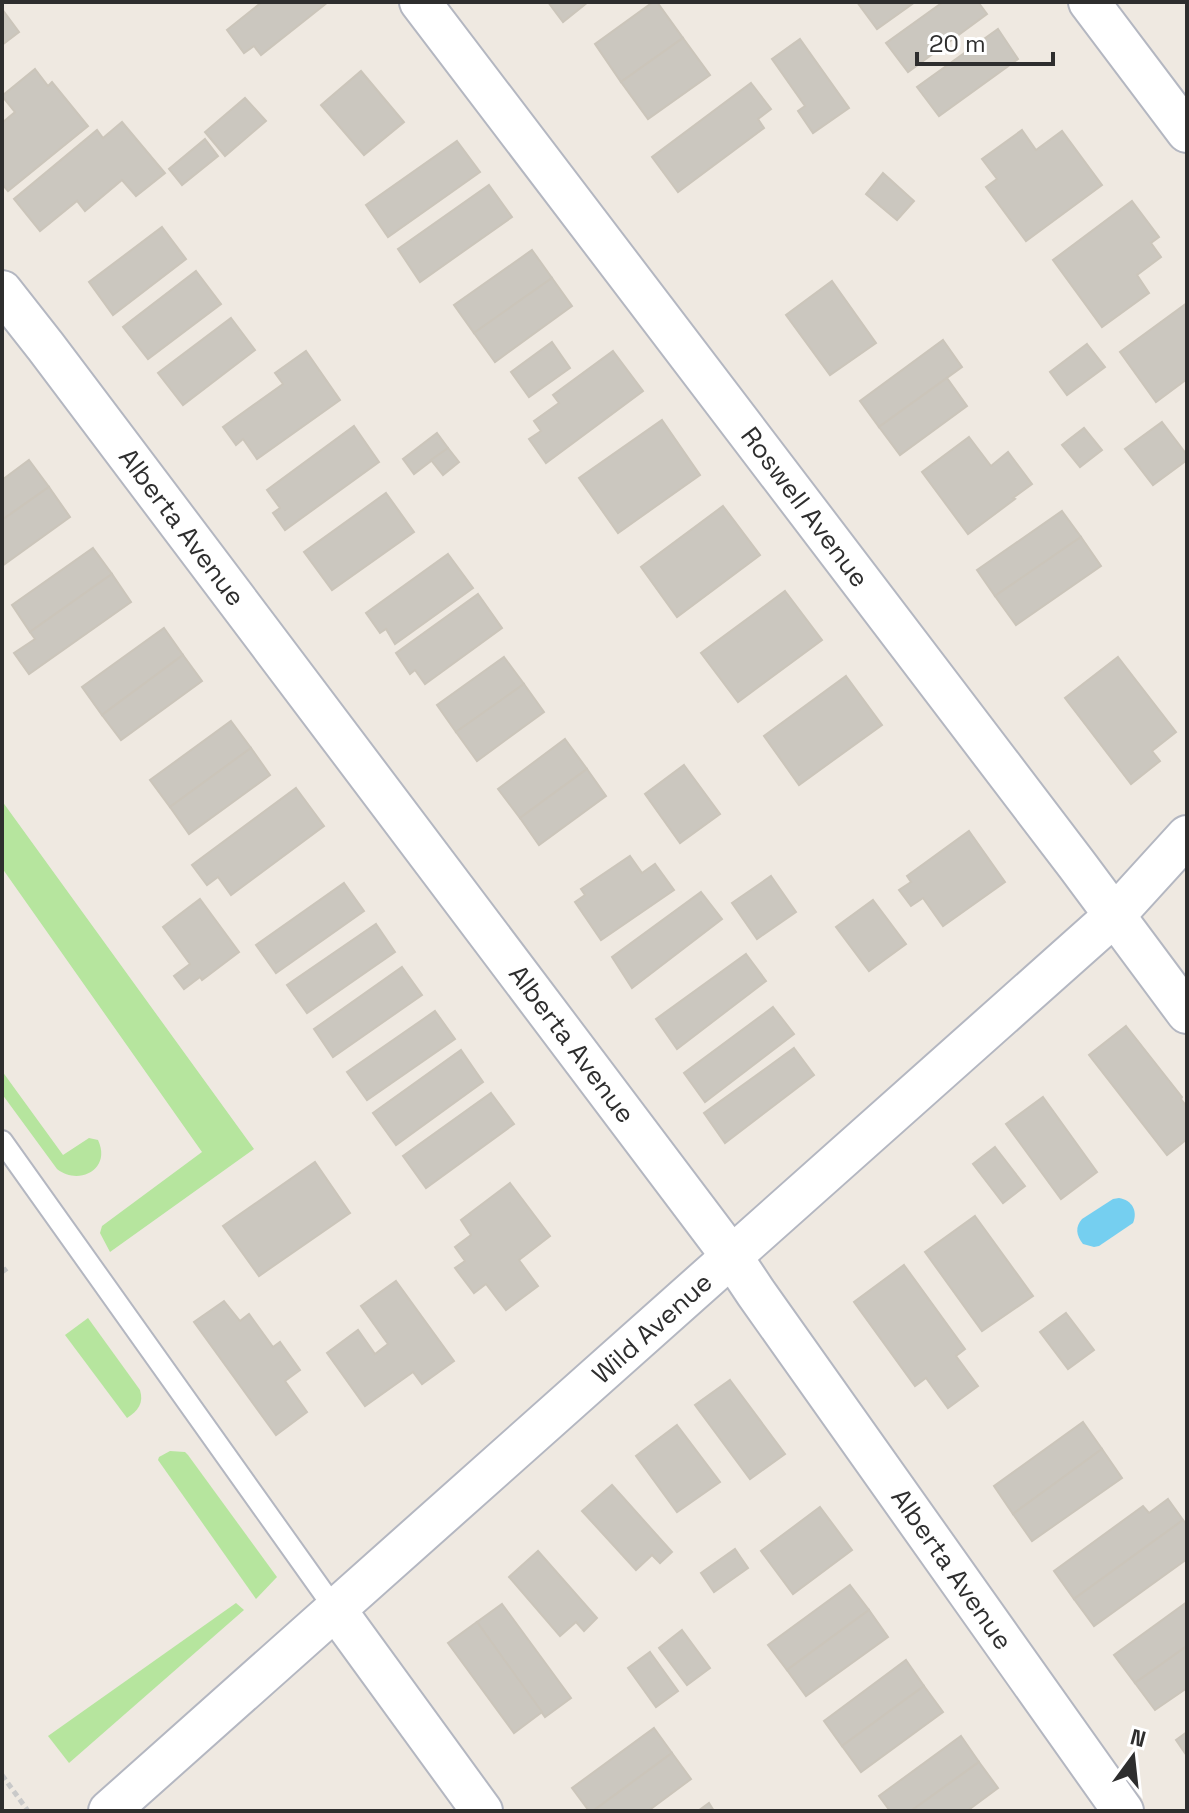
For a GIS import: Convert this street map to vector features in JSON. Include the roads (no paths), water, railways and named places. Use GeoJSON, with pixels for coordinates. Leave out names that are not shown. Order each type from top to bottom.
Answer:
{"type":"FeatureCollection","features":[{"type":"Feature","properties":{"kind":"street","name":"Roswell Avenue"},"geometry":{"type":"LineString","coordinates":[[420,2],[1187,1013]]}},
{"type":"Feature","properties":{"kind":"street"},"geometry":{"type":"LineString","coordinates":[[1089,2],[1187,132]]}},
{"type":"Feature","properties":{"kind":"street","name":"Alberta Avenue"},"geometry":{"type":"LineString","coordinates":[[2,291],[732,1257],[1123,1811]]}},
{"type":"Feature","properties":{"kind":"street","name":"Wild Avenue"},"geometry":{"type":"LineString","coordinates":[[109,1811],[1115,915],[1187,836]]}},
{"type":"Feature","properties":{"kind":"street"},"geometry":{"type":"LineString","coordinates":[[335,1609],[482,1811]]}},
{"type":"Feature","properties":{"kind":"lane"},"geometry":{"type":"LineString","coordinates":[[2,1141],[335,1609]]}},
{"type":"Feature","properties":{"kind":"water"},"geometry":{"type":"Polygon","coordinates":[[[1119,1198],[1133,1207],[1133,1223],[1099,1246],[1083,1244],[1077,1231],[1082,1219],[1119,1198]]]}}]}
